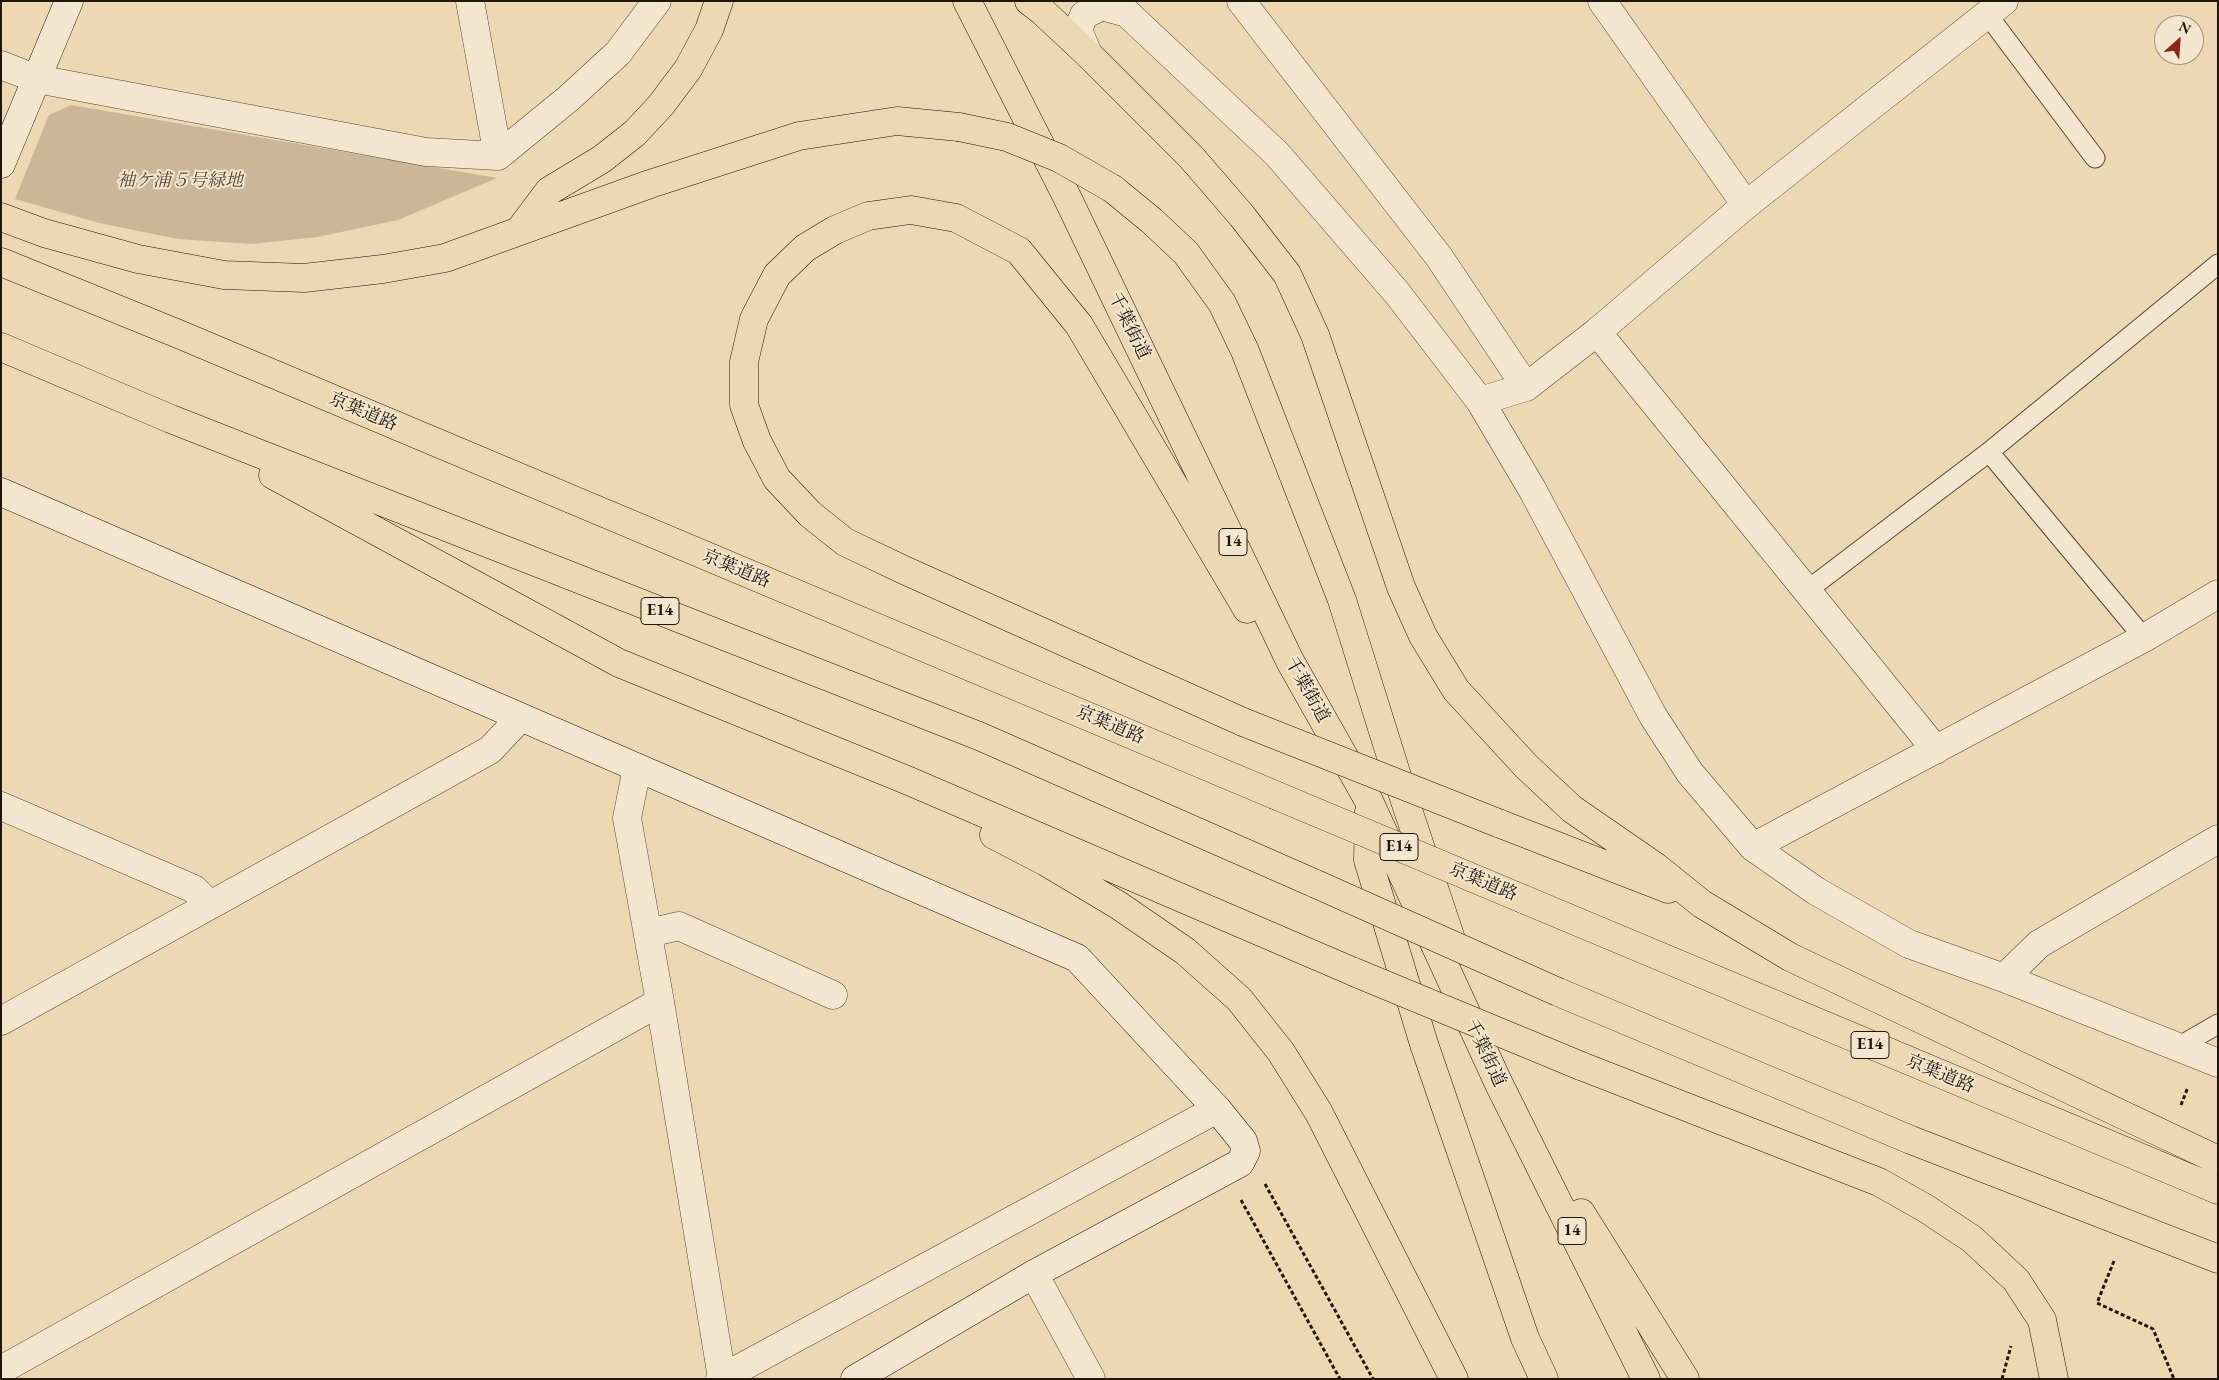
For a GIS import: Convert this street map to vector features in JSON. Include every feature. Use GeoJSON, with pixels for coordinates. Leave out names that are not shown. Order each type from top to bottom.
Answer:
{"type":"FeatureCollection","features":[{"type":"Feature","properties":{"kind":"highway"},"geometry":{"type":"LineString","coordinates":[[519,231],[549,191],[602,160],[635,133],[661,105],[688,69],[708,30],[719,1]]}},
{"type":"Feature","properties":{"kind":"highway","name":"千葉街道"},"geometry":{"type":"LineString","coordinates":[[967,1],[1067,197],[1290,661],[1369,801],[1498,1082],[1646,1379]]}},
{"type":"Feature","properties":{"kind":"highway"},"geometry":{"type":"LineString","coordinates":[[1029,1],[1088,54],[1192,158],[1242,216],[1287,274],[1315,335],[1401,587],[1423,636],[1456,690],[1526,766],[1572,809],[1656,867],[1702,904],[1790,957],[2218,1160]]}},
{"type":"Feature","properties":{"kind":"highway"},"geometry":{"type":"LineString","coordinates":[[1,218],[44,233],[138,259],[224,275],[304,278],[383,269],[446,258],[650,184],[799,136],[897,121],[959,127],[1007,137],[1059,158],[1114,189],[1186,253],[1222,303],[1245,351],[1342,600],[1406,804],[1498,1082],[1685,1379]]}},
{"type":"Feature","properties":{"kind":"highway"},"geometry":{"type":"LineString","coordinates":[[1290,661],[1251,616],[1079,325],[1019,251],[956,218],[911,210],[868,216],[835,230],[805,248],[777,275],[754,319],[744,362],[744,405],[757,441],[777,479],[810,514],[845,542],[1243,722],[1702,904]]}},
{"type":"Feature","properties":{"kind":"highway","name":"京葉道路"},"geometry":{"type":"LineString","coordinates":[[1,262],[176,333],[2218,1190]]}},
{"type":"Feature","properties":{"kind":"highway","name":"E14"},"geometry":{"type":"LineString","coordinates":[[1,347],[171,419],[979,736],[1558,992],[1911,1140],[2218,1259]]}},
{"type":"Feature","properties":{"kind":"highway"},"geometry":{"type":"LineString","coordinates":[[171,419],[619,663],[909,781],[1354,972],[1581,1066],[1879,1182],[1925,1208],[1972,1239],[2016,1280],[2042,1320],[2054,1379]]}},
{"type":"Feature","properties":{"kind":"highway"},"geometry":{"type":"LineString","coordinates":[[909,781],[963,819],[1046,862],[1118,905],[1185,951],[1239,999],[1282,1052],[1319,1114],[1454,1379]]}},
{"type":"Feature","properties":{"kind":"highway"},"geometry":{"type":"LineString","coordinates":[[1369,801],[1368,860],[1424,1044],[1525,1338],[1544,1379]]}},
{"type":"Feature","properties":{"kind":"street"},"geometry":{"type":"LineString","coordinates":[[1,164],[69,1]]}},
{"type":"Feature","properties":{"kind":"street"},"geometry":{"type":"LineString","coordinates":[[470,1],[498,156]]}},
{"type":"Feature","properties":{"kind":"street"},"geometry":{"type":"LineString","coordinates":[[1,65],[37,79],[426,152],[498,156],[569,98],[618,53],[657,1]]}},
{"type":"Feature","properties":{"kind":"street"},"geometry":{"type":"LineString","coordinates":[[1241,1],[1439,257],[1526,387]]}},
{"type":"Feature","properties":{"kind":"street"},"geometry":{"type":"LineString","coordinates":[[1602,1],[1746,205]]}},
{"type":"Feature","properties":{"kind":"street"},"geometry":{"type":"LineString","coordinates":[[1088,54],[1078,30],[1084,16],[1102,6],[1121,7],[1277,154],[1397,293],[1480,401],[1532,489],[1653,716],[1690,773],[1753,847],[1816,891],[1909,944],[2004,978],[2218,1063]]}},
{"type":"Feature","properties":{"kind":"street"},"geometry":{"type":"LineString","coordinates":[[1480,401],[1526,387],[1597,332],[1746,205],[1996,7]]}},
{"type":"Feature","properties":{"kind":"street"},"geometry":{"type":"LineString","coordinates":[[1597,332],[1805,592],[1936,750]]}},
{"type":"Feature","properties":{"kind":"street"},"geometry":{"type":"LineString","coordinates":[[1,492],[1077,958],[1217,1109],[1242,1140],[1246,1151],[1240,1163],[1034,1274],[855,1379]]}},
{"type":"Feature","properties":{"kind":"street"},"geometry":{"type":"LineString","coordinates":[[1753,847],[2144,638],[2218,594]]}},
{"type":"Feature","properties":{"kind":"street"},"geometry":{"type":"LineString","coordinates":[[1,1021],[490,750],[520,718]]}},
{"type":"Feature","properties":{"kind":"street"},"geometry":{"type":"LineString","coordinates":[[637,768],[627,818],[660,1002],[721,1378],[1217,1109]]}},
{"type":"Feature","properties":{"kind":"street"},"geometry":{"type":"LineString","coordinates":[[1,806],[194,889],[210,905]]}},
{"type":"Feature","properties":{"kind":"street"},"geometry":{"type":"LineString","coordinates":[[2004,978],[2039,944],[2218,839]]}},
{"type":"Feature","properties":{"kind":"street"},"geometry":{"type":"LineString","coordinates":[[648,933],[679,926],[833,995]]}},
{"type":"Feature","properties":{"kind":"street"},"geometry":{"type":"LineString","coordinates":[[1,1370],[660,1002]]}},
{"type":"Feature","properties":{"kind":"street"},"geometry":{"type":"LineString","coordinates":[[1034,1274],[1092,1379]]}},
{"type":"Feature","properties":{"kind":"lane"},"geometry":{"type":"LineString","coordinates":[[1996,7],[2095,158]]}},
{"type":"Feature","properties":{"kind":"lane"},"geometry":{"type":"LineString","coordinates":[[1805,592],[1990,452],[2218,264]]}},
{"type":"Feature","properties":{"kind":"lane"},"geometry":{"type":"LineString","coordinates":[[1990,452],[2144,638]]}},
{"type":"Feature","properties":{"kind":"lane"},"geometry":{"type":"LineString","coordinates":[[2178,1047],[2218,1024]]}},
{"type":"Feature","properties":{"kind":"path"},"geometry":{"type":"LineString","coordinates":[[2178,1110],[2189,1086],[2196,1089]]}},
{"type":"Feature","properties":{"kind":"path"},"geometry":{"type":"LineString","coordinates":[[1256,1188],[1264,1183],[1373,1379]]}},
{"type":"Feature","properties":{"kind":"path"},"geometry":{"type":"LineString","coordinates":[[1239,1197],[1340,1379]]}},
{"type":"Feature","properties":{"kind":"path"},"geometry":{"type":"LineString","coordinates":[[2114,1261],[2097,1303],[2153,1329],[2174,1379]]}},
{"type":"Feature","properties":{"kind":"green space","name":"袖ケ浦５号緑地"},"geometry":{"type":"Polygon","coordinates":[[[71,105],[497,178],[398,220],[318,237],[251,244],[178,239],[99,223],[15,199],[49,115],[71,105]]]}}]}
